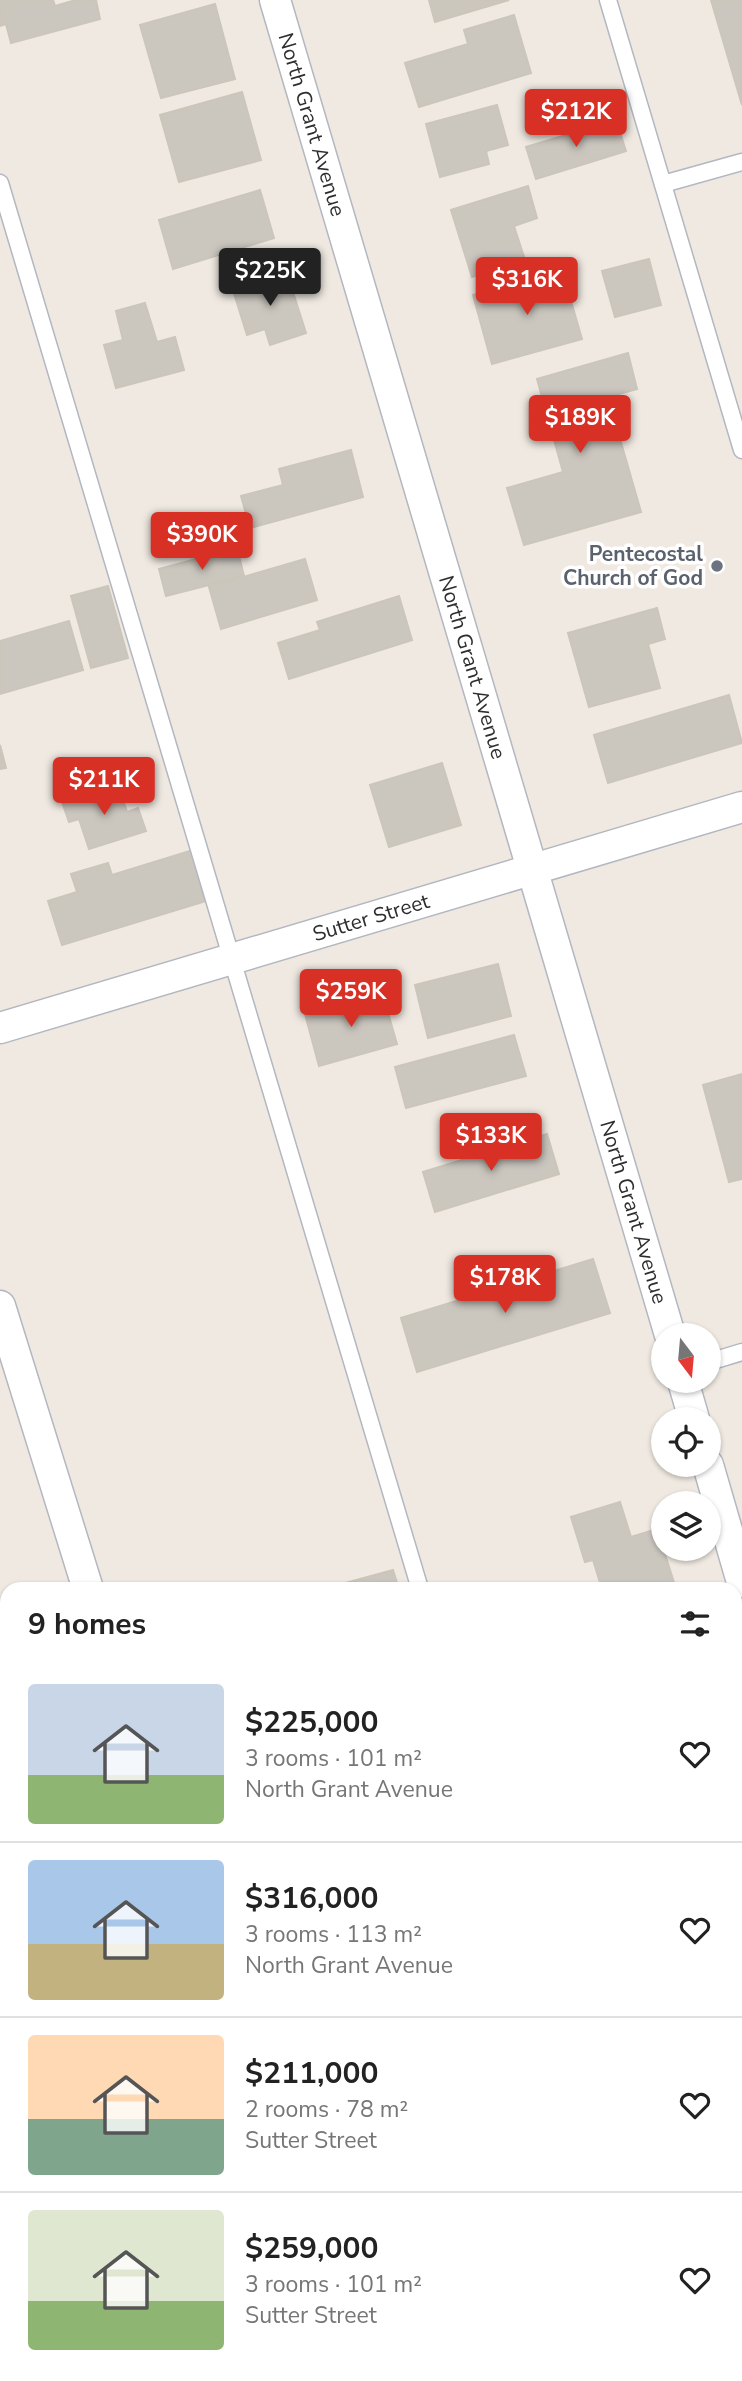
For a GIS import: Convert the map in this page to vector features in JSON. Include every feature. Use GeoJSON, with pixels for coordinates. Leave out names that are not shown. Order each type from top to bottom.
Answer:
{"type":"FeatureCollection","features":[{"type":"Feature","properties":{"kind":"street","name":"North Grant Avenue"},"geometry":{"type":"LineString","coordinates":[[275,0],[666,1323]]}},
{"type":"Feature","properties":{"kind":"street","name":"Sutter Street"},"geometry":{"type":"LineString","coordinates":[[0,1028],[742,807]]}},
{"type":"Feature","properties":{"kind":"street"},"geometry":{"type":"LineString","coordinates":[[0,1306],[86,1582]]}},
{"type":"Feature","properties":{"kind":"street"},"geometry":{"type":"LineString","coordinates":[[711,1477],[742,1582]]}},
{"type":"Feature","properties":{"kind":"lane"},"geometry":{"type":"LineString","coordinates":[[608,0],[742,449]]}},
{"type":"Feature","properties":{"kind":"lane"},"geometry":{"type":"LineString","coordinates":[[663,184],[742,162]]}},
{"type":"Feature","properties":{"kind":"lane"},"geometry":{"type":"LineString","coordinates":[[0,183],[418,1582]]}},
{"type":"Feature","properties":{"kind":"lane"},"geometry":{"type":"LineString","coordinates":[[721,1358],[742,1352]]}},
{"type":"Feature","properties":{"kind":"building"},"geometry":{"type":"Polygon","coordinates":[[[0,0],[53,0],[55,6],[76,0],[96,0],[100,19],[11,43],[6,24],[0,26],[0,0]]]}},
{"type":"Feature","properties":{"kind":"building"},"geometry":{"type":"Polygon","coordinates":[[[429,0],[509,0],[435,22],[429,0]]]}},
{"type":"Feature","properties":{"kind":"building"},"geometry":{"type":"Polygon","coordinates":[[[711,0],[742,0],[742,105],[711,0]]]}},
{"type":"Feature","properties":{"kind":"building"},"geometry":{"type":"Polygon","coordinates":[[[215,4],[235,79],[161,98],[140,25],[215,4]]]}},
{"type":"Feature","properties":{"kind":"building"},"geometry":{"type":"Polygon","coordinates":[[[514,15],[531,73],[419,107],[405,63],[468,44],[464,30],[514,15]]]}},
{"type":"Feature","properties":{"kind":"building"},"geometry":{"type":"Polygon","coordinates":[[[242,92],[261,160],[179,182],[160,115],[242,92]]]}},
{"type":"Feature","properties":{"kind":"building"},"geometry":{"type":"Polygon","coordinates":[[[497,105],[508,145],[486,151],[489,164],[440,177],[426,124],[497,105]]]}},
{"type":"Feature","properties":{"kind":"building"},"geometry":{"type":"Polygon","coordinates":[[[616,120],[626,151],[536,179],[526,147],[616,120]]]}},
{"type":"Feature","properties":{"kind":"building"},"geometry":{"type":"Polygon","coordinates":[[[528,186],[537,218],[514,226],[525,260],[472,277],[451,210],[528,186]]]}},
{"type":"Feature","properties":{"kind":"building"},"geometry":{"type":"Polygon","coordinates":[[[260,190],[274,238],[173,269],[159,220],[260,190]]]}},
{"type":"Feature","properties":{"kind":"building"},"geometry":{"type":"Polygon","coordinates":[[[649,259],[661,305],[615,317],[602,271],[649,259]]]}},
{"type":"Feature","properties":{"kind":"building"},"geometry":{"type":"Polygon","coordinates":[[[286,270],[306,333],[270,345],[265,329],[247,335],[232,287],[286,270]]]}},
{"type":"Feature","properties":{"kind":"building"},"geometry":{"type":"Polygon","coordinates":[[[562,270],[582,339],[492,364],[473,295],[562,270]]]}},
{"type":"Feature","properties":{"kind":"building"},"geometry":{"type":"Polygon","coordinates":[[[145,303],[157,342],[175,337],[184,370],[116,388],[104,345],[123,340],[116,311],[145,303]]]}},
{"type":"Feature","properties":{"kind":"building"},"geometry":{"type":"Polygon","coordinates":[[[628,353],[637,389],[608,397],[641,512],[524,545],[507,488],[563,472],[537,379],[628,353]]]}},
{"type":"Feature","properties":{"kind":"building"},"geometry":{"type":"Polygon","coordinates":[[[351,450],[363,497],[250,528],[241,496],[283,485],[279,469],[351,450]]]}},
{"type":"Feature","properties":{"kind":"building"},"geometry":{"type":"Polygon","coordinates":[[[237,548],[244,576],[166,596],[159,569],[237,548]]]}},
{"type":"Feature","properties":{"kind":"building"},"geometry":{"type":"Polygon","coordinates":[[[305,559],[317,600],[221,629],[209,587],[305,559]]]}},
{"type":"Feature","properties":{"kind":"building"},"geometry":{"type":"Polygon","coordinates":[[[108,586],[128,658],[91,668],[71,596],[108,586]]]}},
{"type":"Feature","properties":{"kind":"building"},"geometry":{"type":"Polygon","coordinates":[[[399,596],[412,640],[289,679],[278,643],[320,630],[317,622],[399,596]]]}},
{"type":"Feature","properties":{"kind":"building"},"geometry":{"type":"Polygon","coordinates":[[[657,608],[665,639],[648,644],[660,688],[589,707],[568,633],[657,608]]]}},
{"type":"Feature","properties":{"kind":"building"},"geometry":{"type":"Polygon","coordinates":[[[69,621],[83,670],[0,694],[0,641],[69,621]]]}},
{"type":"Feature","properties":{"kind":"building"},"geometry":{"type":"Polygon","coordinates":[[[729,695],[742,743],[608,783],[594,735],[729,695]]]}},
{"type":"Feature","properties":{"kind":"building"},"geometry":{"type":"Polygon","coordinates":[[[0,745],[6,768],[0,769],[0,745]]]}},
{"type":"Feature","properties":{"kind":"building"},"geometry":{"type":"Polygon","coordinates":[[[442,763],[461,825],[389,847],[370,785],[442,763]]]}},
{"type":"Feature","properties":{"kind":"building"},"geometry":{"type":"Polygon","coordinates":[[[118,784],[127,812],[138,808],[146,831],[89,849],[79,819],[69,822],[62,802],[118,784]]]}},
{"type":"Feature","properties":{"kind":"building"},"geometry":{"type":"Polygon","coordinates":[[[193,850],[209,900],[62,945],[48,901],[77,892],[71,874],[108,863],[112,875],[193,850]]]}},
{"type":"Feature","properties":{"kind":"building"},"geometry":{"type":"Polygon","coordinates":[[[498,964],[511,1016],[428,1038],[415,985],[498,964]]]}},
{"type":"Feature","properties":{"kind":"building"},"geometry":{"type":"Polygon","coordinates":[[[382,992],[397,1044],[319,1066],[305,1014],[382,992]]]}},
{"type":"Feature","properties":{"kind":"building"},"geometry":{"type":"Polygon","coordinates":[[[514,1035],[526,1076],[406,1108],[395,1067],[514,1035]]]}},
{"type":"Feature","properties":{"kind":"building"},"geometry":{"type":"Polygon","coordinates":[[[742,1074],[742,1179],[729,1182],[703,1085],[742,1074]]]}},
{"type":"Feature","properties":{"kind":"building"},"geometry":{"type":"Polygon","coordinates":[[[547,1134],[559,1174],[435,1212],[423,1172],[547,1134]]]}},
{"type":"Feature","properties":{"kind":"building"},"geometry":{"type":"Polygon","coordinates":[[[593,1259],[610,1313],[417,1372],[401,1318],[593,1259]]]}},
{"type":"Feature","properties":{"kind":"building"},"geometry":{"type":"Polygon","coordinates":[[[620,1502],[631,1537],[651,1531],[651,1561],[667,1561],[674,1582],[600,1582],[593,1560],[585,1562],[571,1517],[620,1502]]]}},
{"type":"Feature","properties":{"kind":"building"},"geometry":{"type":"Polygon","coordinates":[[[393,1570],[397,1582],[349,1582],[393,1570]]]}},
{"type":"Feature","properties":{"kind":"place","name":"Pentecostal Church of God"},"geometry":{"type":"Point","coordinates":[717,566]}}]}
